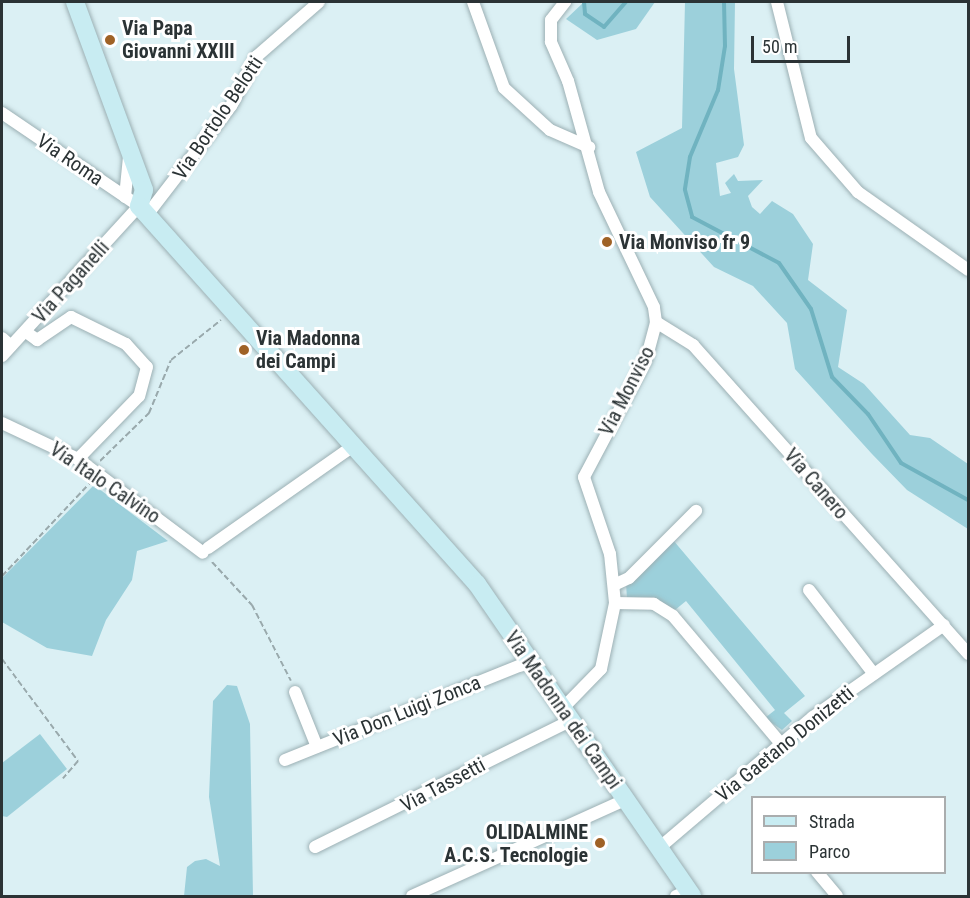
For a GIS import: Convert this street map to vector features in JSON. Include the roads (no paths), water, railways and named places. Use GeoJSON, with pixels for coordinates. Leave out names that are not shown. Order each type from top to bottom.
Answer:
{"type":"FeatureCollection","features":[{"type":"Feature","properties":{"kind":"street"},"geometry":{"type":"LineString","coordinates":[[75,2],[144,190],[137,206]]}},
{"type":"Feature","properties":{"kind":"street","name":"Via Bortolo Belotti"},"geometry":{"type":"LineString","coordinates":[[137,206],[231,106],[257,56],[320,2]]}},
{"type":"Feature","properties":{"kind":"street"},"geometry":{"type":"LineString","coordinates":[[473,2],[504,88],[550,130],[589,147]]}},
{"type":"Feature","properties":{"kind":"street","name":"Via Monviso"},"geometry":{"type":"LineString","coordinates":[[566,2],[556,9],[549,31],[589,147],[599,192],[654,307],[656,322],[646,360],[584,477],[616,584],[615,603],[601,669],[566,715]]}},
{"type":"Feature","properties":{"kind":"street"},"geometry":{"type":"LineString","coordinates":[[777,2],[812,138],[858,192],[969,270]]}},
{"type":"Feature","properties":{"kind":"street","name":"Via Roma"},"geometry":{"type":"LineString","coordinates":[[2,113],[137,206]]}},
{"type":"Feature","properties":{"kind":"street","name":"Via Madonna dei Campi"},"geometry":{"type":"LineString","coordinates":[[137,206],[233,310],[477,584],[659,848],[686,895]]}},
{"type":"Feature","properties":{"kind":"street","name":"Via Paganelli"},"geometry":{"type":"LineString","coordinates":[[2,356],[6,342],[26,332],[137,206]]}},
{"type":"Feature","properties":{"kind":"street"},"geometry":{"type":"LineString","coordinates":[[26,332],[37,340],[71,317],[126,344],[147,367],[139,396],[78,459]]}},
{"type":"Feature","properties":{"kind":"street","name":"Via Canero"},"geometry":{"type":"LineString","coordinates":[[656,322],[693,345],[969,654]]}},
{"type":"Feature","properties":{"kind":"street","name":"Via Italo Calvino"},"geometry":{"type":"LineString","coordinates":[[2,423],[78,459],[94,476],[206,550],[353,446]]}},
{"type":"Feature","properties":{"kind":"street"},"geometry":{"type":"LineString","coordinates":[[616,584],[629,578],[696,511]]}},
{"type":"Feature","properties":{"kind":"street"},"geometry":{"type":"LineString","coordinates":[[809,590],[874,674]]}},
{"type":"Feature","properties":{"kind":"street"},"geometry":{"type":"LineString","coordinates":[[615,603],[654,604],[674,616],[782,745]]}},
{"type":"Feature","properties":{"kind":"street","name":"Via Gaetano Donizetti"},"geometry":{"type":"LineString","coordinates":[[659,848],[782,745],[874,674],[944,625]]}},
{"type":"Feature","properties":{"kind":"street","name":"Via Don Luigi Zonca"},"geometry":{"type":"LineString","coordinates":[[285,760],[529,662]]}},
{"type":"Feature","properties":{"kind":"street"},"geometry":{"type":"LineString","coordinates":[[295,692],[317,747]]}},
{"type":"Feature","properties":{"kind":"street","name":"Via Tassetti"},"geometry":{"type":"LineString","coordinates":[[315,847],[566,715]]}},
{"type":"Feature","properties":{"kind":"street"},"geometry":{"type":"LineString","coordinates":[[412,897],[625,800]]}},
{"type":"Feature","properties":{"kind":"street"},"geometry":{"type":"LineString","coordinates":[[819,874],[837,897]]}},
{"type":"Feature","properties":{"kind":"waterway"},"geometry":{"type":"LineString","coordinates":[[584,2],[585,14],[604,27],[626,2]]}},
{"type":"Feature","properties":{"kind":"waterway"},"geometry":{"type":"LineString","coordinates":[[724,2],[725,46],[718,90],[690,157],[685,190],[692,217],[779,263],[811,309],[832,377],[868,414],[901,463],[968,500]]}},
{"type":"Feature","properties":{"kind":"place","name":"Via Papa Giovanni XXIII"},"geometry":{"type":"Point","coordinates":[110,40]}},
{"type":"Feature","properties":{"kind":"place","name":"Via Monviso fr 9"},"geometry":{"type":"Point","coordinates":[607,242]}},
{"type":"Feature","properties":{"kind":"place","name":"Via Madonna dei Campi"},"geometry":{"type":"Point","coordinates":[244,350]}},
{"type":"Feature","properties":{"kind":"place","name":"OLIDALMINE A.C.S. Tecnologie"},"geometry":{"type":"Point","coordinates":[600,843]}}]}
